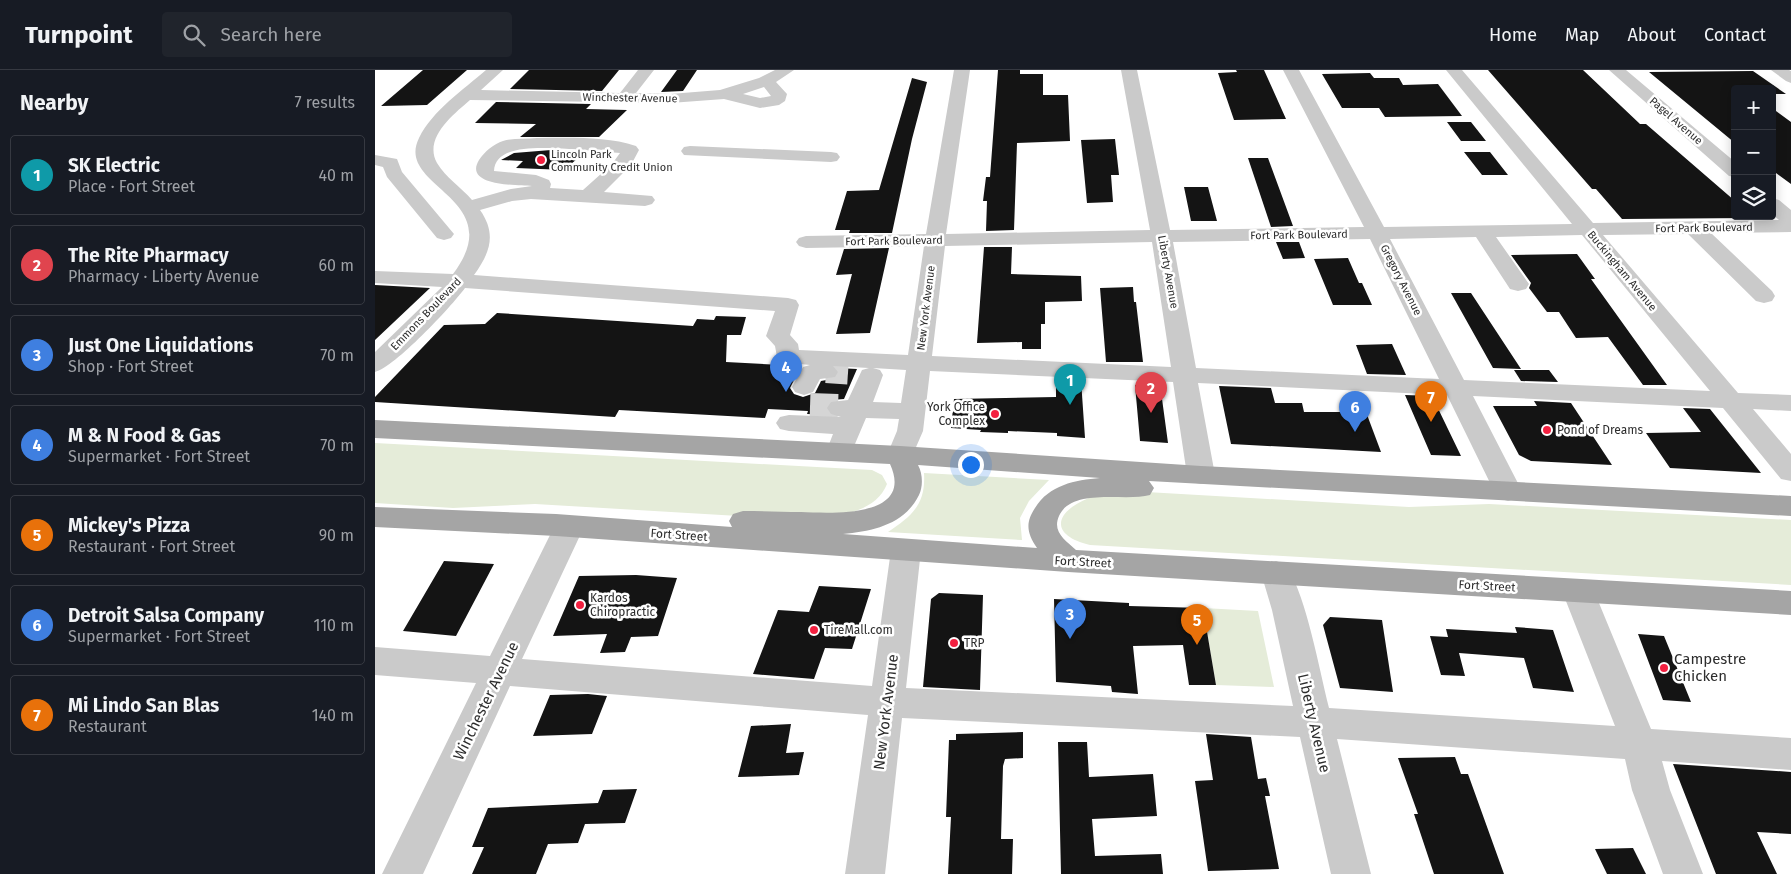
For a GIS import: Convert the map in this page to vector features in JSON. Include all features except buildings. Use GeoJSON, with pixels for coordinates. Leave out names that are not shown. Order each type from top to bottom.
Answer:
{"type":"FeatureCollection","features":[{"type":"Feature","properties":{"kind":"main road"},"geometry":{"type":"LineString","coordinates":[[375,429],[900,455],[1201,475],[1791,506]]}},
{"type":"Feature","properties":{"kind":"main road"},"geometry":{"type":"LineString","coordinates":[[562,526],[596,516],[840,524],[869,521],[889,512],[902,501],[908,489],[907,470],[900,455]]}},
{"type":"Feature","properties":{"kind":"main road"},"geometry":{"type":"LineString","coordinates":[[1068,561],[1044,536],[1042,524],[1048,507],[1062,495],[1083,489],[1121,487],[1390,501],[1419,497],[1452,488]]}},
{"type":"Feature","properties":{"kind":"main road","name":"Fort Street"},"geometry":{"type":"LineString","coordinates":[[375,517],[562,526],[1068,561],[1791,603]]}},
{"type":"Feature","properties":{"kind":"street","name":"Emmons Boulevard"},"geometry":{"type":"LineString","coordinates":[[375,365],[460,281],[473,262],[479,248],[481,234],[479,223],[468,207],[429,165],[425,156],[425,148],[428,136],[436,125],[495,70]]}},
{"type":"Feature","properties":{"kind":"street"},"geometry":{"type":"LineString","coordinates":[[624,98],[646,70]]}},
{"type":"Feature","properties":{"kind":"street","name":"Winchester Avenue"},"geometry":{"type":"LineString","coordinates":[[469,94],[672,99],[723,93],[766,80],[786,70]]}},
{"type":"Feature","properties":{"kind":"street","name":"New York Avenue"},"geometry":{"type":"LineString","coordinates":[[900,455],[910,431],[935,241],[962,70]]}},
{"type":"Feature","properties":{"kind":"street","name":"Liberty Avenue"},"geometry":{"type":"LineString","coordinates":[[1129,70],[1162,238],[1201,475]]}},
{"type":"Feature","properties":{"kind":"street","name":"Gregory Avenue"},"geometry":{"type":"LineString","coordinates":[[1291,70],[1378,234],[1508,491]]}},
{"type":"Feature","properties":{"kind":"street","name":"Buckingham Avenue"},"geometry":{"type":"LineString","coordinates":[[1454,70],[1791,472]]}},
{"type":"Feature","properties":{"kind":"street","name":"Pagel Avenue"},"geometry":{"type":"LineString","coordinates":[[1617,70],[1731,169]]}},
{"type":"Feature","properties":{"kind":"street"},"geometry":{"type":"LineString","coordinates":[[1779,70],[1791,78]]}},
{"type":"Feature","properties":{"kind":"street"},"geometry":{"type":"LineString","coordinates":[[723,93],[759,103],[776,101],[779,98],[779,94],[766,80]]}},
{"type":"Feature","properties":{"kind":"street"},"geometry":{"type":"LineString","coordinates":[[535,193],[541,188],[541,184],[536,181],[496,178],[487,174],[484,168],[485,164],[502,148],[508,145],[607,145],[624,147],[630,150],[630,155],[588,196]]}},
{"type":"Feature","properties":{"kind":"street"},"geometry":{"type":"LineString","coordinates":[[690,151],[831,157]]}},
{"type":"Feature","properties":{"kind":"street"},"geometry":{"type":"LineString","coordinates":[[375,160],[391,163],[393,173],[444,234]]}},
{"type":"Feature","properties":{"kind":"street"},"geometry":{"type":"LineString","coordinates":[[468,207],[511,195],[535,193],[645,200]]}},
{"type":"Feature","properties":{"kind":"street"},"geometry":{"type":"LineString","coordinates":[[1776,207],[1791,220]]}},
{"type":"Feature","properties":{"kind":"street","name":"Fort Park Boulevard"},"geometry":{"type":"LineString","coordinates":[[806,242],[1162,238],[1791,226]]}},
{"type":"Feature","properties":{"kind":"street"},"geometry":{"type":"LineString","coordinates":[[1694,228],[1764,296]]}},
{"type":"Feature","properties":{"kind":"street"},"geometry":{"type":"LineString","coordinates":[[1483,232],[1518,284]]}},
{"type":"Feature","properties":{"kind":"street"},"geometry":{"type":"LineString","coordinates":[[375,277],[460,281],[788,305],[778,336],[785,344],[789,357],[919,369],[1185,374],[1791,403]]}},
{"type":"Feature","properties":{"kind":"street"},"geometry":{"type":"LineString","coordinates":[[856,395],[919,369]]}},
{"type":"Feature","properties":{"kind":"street"},"geometry":{"type":"LineString","coordinates":[[778,449],[806,395],[856,395],[913,412]]}},
{"type":"Feature","properties":{"kind":"street"},"geometry":{"type":"LineString","coordinates":[[839,452],[856,395]]}},
{"type":"Feature","properties":{"kind":"street","name":"Winchester Avenue"},"geometry":{"type":"LineString","coordinates":[[401,874],[500,672],[562,526]]}},
{"type":"Feature","properties":{"kind":"street","name":"New York Avenue"},"geometry":{"type":"LineString","coordinates":[[865,874],[906,550]]}},
{"type":"Feature","properties":{"kind":"street","name":"Liberty Avenue"},"geometry":{"type":"LineString","coordinates":[[1275,573],[1288,610],[1351,874]]}},
{"type":"Feature","properties":{"kind":"street"},"geometry":{"type":"LineString","coordinates":[[1578,591],[1640,744],[1651,790],[1683,874]]}},
{"type":"Feature","properties":{"kind":"street"},"geometry":{"type":"LineString","coordinates":[[375,662],[887,702],[1314,723],[1791,754]]}},
{"type":"Feature","properties":{"kind":"green space"},"geometry":{"type":"Polygon","coordinates":[[[375,443],[872,470],[882,475],[887,484],[882,494],[864,507],[842,515],[808,520],[535,504],[453,508],[375,503],[375,443]]]}},
{"type":"Feature","properties":{"kind":"green space"},"geometry":{"type":"Polygon","coordinates":[[[924,473],[1049,480],[1029,501],[1020,518],[1022,540],[888,532],[916,508],[923,493],[924,473]]]}},
{"type":"Feature","properties":{"kind":"green space"},"geometry":{"type":"Polygon","coordinates":[[[1129,491],[1409,507],[1489,504],[1791,520],[1791,585],[1090,545],[1077,541],[1062,529],[1063,516],[1077,504],[1098,495],[1129,491]]]}},
{"type":"Feature","properties":{"kind":"green space"},"geometry":{"type":"Polygon","coordinates":[[[1203,608],[1258,611],[1274,687],[1216,685],[1203,608]]]}},
{"type":"Feature","properties":{"kind":"tunnel"},"geometry":{"type":"LineString","coordinates":[[826,372],[855,374]]}},
{"type":"Feature","properties":{"kind":"tunnel"},"geometry":{"type":"LineString","coordinates":[[810,407],[840,408]]}},
{"type":"Feature","properties":{"kind":"place","name":"Lincoln Park Community Credit Union"},"geometry":{"type":"Point","coordinates":[541,160]}},
{"type":"Feature","properties":{"kind":"place","name":"M & N Food & Gas"},"geometry":{"type":"Point","coordinates":[786,392]}},
{"type":"Feature","properties":{"kind":"place","name":"SK Electric"},"geometry":{"type":"Point","coordinates":[1070,405]}},
{"type":"Feature","properties":{"kind":"place","name":"The Rite Pharmacy"},"geometry":{"type":"Point","coordinates":[1151,413]}},
{"type":"Feature","properties":{"kind":"place","name":"York Office Complex"},"geometry":{"type":"Point","coordinates":[995,414]}},
{"type":"Feature","properties":{"kind":"place","name":"Mi Lindo San Blas"},"geometry":{"type":"Point","coordinates":[1431,422]}},
{"type":"Feature","properties":{"kind":"place","name":"Pond of Dreams"},"geometry":{"type":"Point","coordinates":[1547,430]}},
{"type":"Feature","properties":{"kind":"place","name":"Detroit Salsa Company"},"geometry":{"type":"Point","coordinates":[1355,432]}},
{"type":"Feature","properties":{"kind":"place","name":"Kardos Chiropractic"},"geometry":{"type":"Point","coordinates":[580,605]}},
{"type":"Feature","properties":{"kind":"place","name":"TireMall.com"},"geometry":{"type":"Point","coordinates":[814,630]}},
{"type":"Feature","properties":{"kind":"place","name":"Just One Liquidations"},"geometry":{"type":"Point","coordinates":[1070,639]}},
{"type":"Feature","properties":{"kind":"place","name":"TRP"},"geometry":{"type":"Point","coordinates":[954,643]}},
{"type":"Feature","properties":{"kind":"place","name":"Mickey's Pizza"},"geometry":{"type":"Point","coordinates":[1197,645]}},
{"type":"Feature","properties":{"kind":"place","name":"Campestre Chicken"},"geometry":{"type":"Point","coordinates":[1664,668]}}]}
